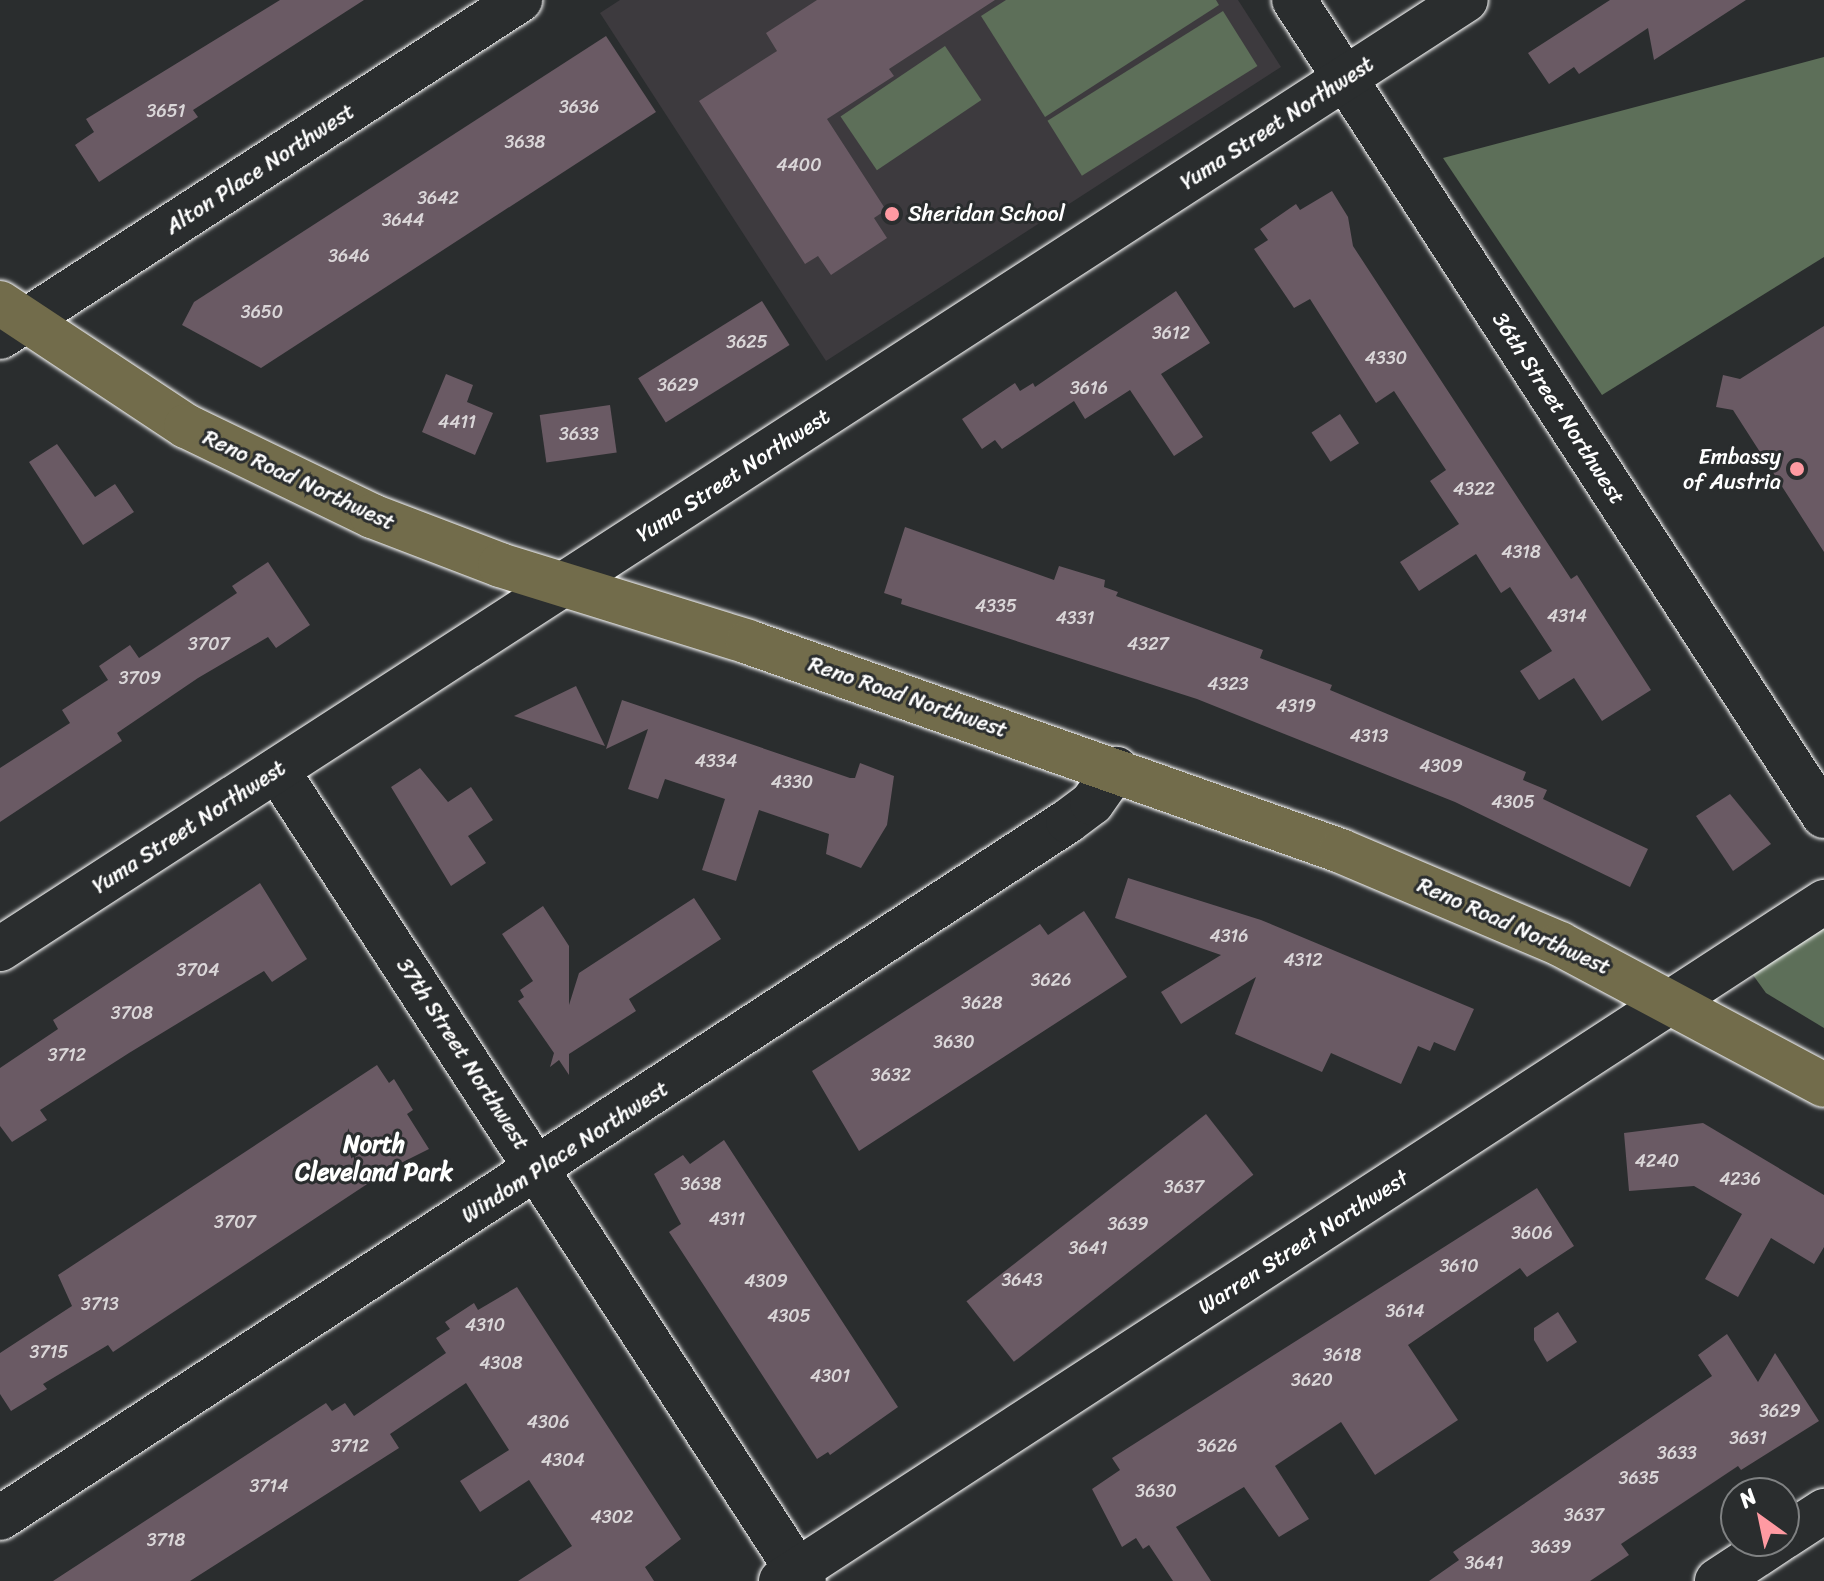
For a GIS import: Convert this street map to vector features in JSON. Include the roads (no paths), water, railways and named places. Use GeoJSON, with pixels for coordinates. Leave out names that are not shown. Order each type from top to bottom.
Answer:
{"type":"FeatureCollection","features":[{"type":"Feature","properties":{"kind":"main road","name":"Reno Road Northwest"},"geometry":{"type":"LineString","coordinates":[[8,320],[152,406],[275,472],[416,533],[561,585],[748,642],[1116,769],[1450,895],[1673,1001],[1824,1085]]}},
{"type":"Feature","properties":{"kind":"street","name":"Alton Place Northwest"},"geometry":{"type":"LineString","coordinates":[[8,320],[520,0]]}},
{"type":"Feature","properties":{"kind":"street","name":"36th Street Northwest"},"geometry":{"type":"LineString","coordinates":[[1294,0],[1824,816]]}},
{"type":"Feature","properties":{"kind":"street","name":"Yuma Street Northwest"},"geometry":{"type":"LineString","coordinates":[[0,949],[1466,0]]}},
{"type":"Feature","properties":{"kind":"street","name":"Windom Place Northwest"},"geometry":{"type":"LineString","coordinates":[[0,1518],[1068,821],[1092,803],[1116,769]]}},
{"type":"Feature","properties":{"kind":"street","name":"37th Street Northwest"},"geometry":{"type":"LineString","coordinates":[[277,770],[538,1169],[794,1578]]}},
{"type":"Feature","properties":{"kind":"street","name":"Warren Street Northwest"},"geometry":{"type":"LineString","coordinates":[[794,1578],[1824,902]]}},
{"type":"Feature","properties":{"kind":"street"},"geometry":{"type":"LineString","coordinates":[[1800,1527],[1824,1511]]}},
{"type":"Feature","properties":{"kind":"street"},"geometry":{"type":"LineString","coordinates":[[1717,1581],[1754,1557]]}},
{"type":"Feature","properties":{"kind":"place","name":"Sheridan School"},"geometry":{"type":"Point","coordinates":[892,214]}},
{"type":"Feature","properties":{"kind":"place","name":"Embassy of Austria"},"geometry":{"type":"Point","coordinates":[1797,469]}},
{"type":"Feature","properties":{"kind":"district","name":"North Cleveland Park"},"geometry":{"type":"Point","coordinates":[374,1159]}}]}
